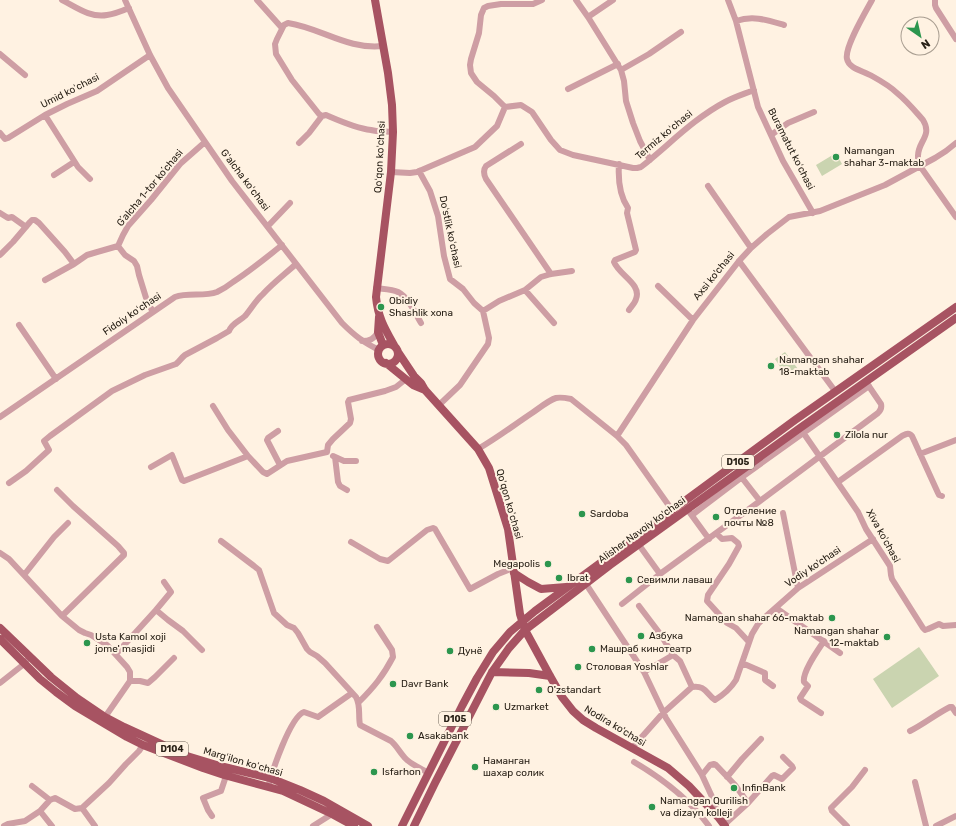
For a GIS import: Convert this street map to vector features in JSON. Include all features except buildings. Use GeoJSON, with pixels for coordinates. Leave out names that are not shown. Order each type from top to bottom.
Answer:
{"type":"FeatureCollection","features":[{"type":"Feature","properties":{"kind":"main road","name":"Qoʻqon koʻchasi"},"geometry":{"type":"LineString","coordinates":[[375,0],[388,73],[392,105],[393,132],[391,172],[376,288],[377,309],[385,330],[414,376],[421,382],[425,390],[478,449],[489,468],[508,529],[522,621]]}},
{"type":"Feature","properties":{"kind":"main road","name":"Alisher Navoiy ko'chasi"},"geometry":{"type":"LineString","coordinates":[[522,621],[835,391],[956,307]]}},
{"type":"Feature","properties":{"kind":"main road","name":"Qoʻqon koʻchasi"},"geometry":{"type":"LineString","coordinates":[[379,316],[378,332],[381,348]]}},
{"type":"Feature","properties":{"kind":"main road","name":"Alisher Navoiy ko'chasi"},"geometry":{"type":"LineString","coordinates":[[414,826],[492,672],[509,648],[525,630],[639,545],[690,512],[956,318]]}},
{"type":"Feature","properties":{"kind":"main road"},"geometry":{"type":"LineString","coordinates":[[389,344],[396,349],[398,355],[395,361],[389,364],[383,362],[379,357],[381,348],[389,344]]}},
{"type":"Feature","properties":{"kind":"main road","name":"Qoʻqon koʻchasi"},"geometry":{"type":"LineString","coordinates":[[386,363],[413,384],[425,390]]}},
{"type":"Feature","properties":{"kind":"main road"},"geometry":{"type":"LineString","coordinates":[[514,570],[528,582],[541,589],[567,587]]}},
{"type":"Feature","properties":{"kind":"main road","name":"Nodira ko'chasi"},"geometry":{"type":"LineString","coordinates":[[522,621],[525,630],[566,704],[583,720],[668,768],[689,786],[719,818],[724,826]]}},
{"type":"Feature","properties":{"kind":"main road","name":"D105"},"geometry":{"type":"LineString","coordinates":[[402,826],[428,772],[477,678],[493,652],[510,632],[522,621]]}},
{"type":"Feature","properties":{"kind":"main road","name":"Margʻilon koʻchasi"},"geometry":{"type":"LineString","coordinates":[[0,628],[40,679],[75,706],[121,734],[143,745],[196,766],[226,776],[283,791],[354,826]]}},
{"type":"Feature","properties":{"kind":"main road","name":"Margʻilon koʻchasi"},"geometry":{"type":"LineString","coordinates":[[0,639],[27,661],[105,717],[187,756],[220,766],[270,778],[300,790],[324,801],[368,826]]}},
{"type":"Feature","properties":{"kind":"main road"},"geometry":{"type":"LineString","coordinates":[[492,672],[529,673],[550,676]]}},
{"type":"Feature","properties":{"kind":"street"},"geometry":{"type":"LineString","coordinates":[[62,0],[83,12],[95,15],[107,15],[129,8]]}},
{"type":"Feature","properties":{"kind":"street","name":"Gʻalcha koʻchasi"},"geometry":{"type":"LineString","coordinates":[[125,0],[150,55],[168,88],[232,181],[342,322],[362,341],[381,348]]}},
{"type":"Feature","properties":{"kind":"street"},"geometry":{"type":"LineString","coordinates":[[257,0],[282,28]]}},
{"type":"Feature","properties":{"kind":"street"},"geometry":{"type":"LineString","coordinates":[[391,172],[410,173],[419,171],[475,147],[497,126],[505,107],[477,82],[471,73],[471,59],[479,33],[481,15],[484,8],[501,2],[533,4],[542,0]]}},
{"type":"Feature","properties":{"kind":"street"},"geometry":{"type":"LineString","coordinates":[[576,0],[620,67],[624,81],[626,101],[633,123],[650,160]]}},
{"type":"Feature","properties":{"kind":"street"},"geometry":{"type":"LineString","coordinates":[[588,17],[613,0]]}},
{"type":"Feature","properties":{"kind":"street","name":"Buramatut koʻchasi"},"geometry":{"type":"LineString","coordinates":[[728,0],[736,21],[758,107],[784,161],[813,213]]}},
{"type":"Feature","properties":{"kind":"street"},"geometry":{"type":"LineString","coordinates":[[872,0],[862,16],[849,45],[846,53],[847,60],[851,67],[870,75],[899,94],[923,120],[927,130],[917,156],[918,161],[956,217]]}},
{"type":"Feature","properties":{"kind":"street"},"geometry":{"type":"LineString","coordinates":[[935,0],[936,8],[956,39]]}},
{"type":"Feature","properties":{"kind":"street"},"geometry":{"type":"LineString","coordinates":[[736,21],[744,18],[754,18],[784,25]]}},
{"type":"Feature","properties":{"kind":"street"},"geometry":{"type":"LineString","coordinates":[[383,46],[369,46],[346,42],[307,27],[290,23],[285,24],[282,28],[276,44],[276,54],[292,80],[319,114],[322,116],[326,115],[362,129],[393,132]]}},
{"type":"Feature","properties":{"kind":"street"},"geometry":{"type":"LineString","coordinates":[[568,89],[649,54],[681,32]]}},
{"type":"Feature","properties":{"kind":"street"},"geometry":{"type":"LineString","coordinates":[[0,54],[25,75]]}},
{"type":"Feature","properties":{"kind":"street","name":"Umid koʻchasi"},"geometry":{"type":"LineString","coordinates":[[0,133],[7,139],[45,115],[97,91],[150,55]]}},
{"type":"Feature","properties":{"kind":"street","name":"Termiz koʻchasi"},"geometry":{"type":"LineString","coordinates":[[505,107],[521,105],[532,112],[550,140],[560,150],[574,155],[642,168],[667,144],[708,112],[725,102],[754,90]]}},
{"type":"Feature","properties":{"kind":"street"},"geometry":{"type":"LineString","coordinates":[[771,135],[788,123],[814,112]]}},
{"type":"Feature","properties":{"kind":"street"},"geometry":{"type":"LineString","coordinates":[[45,115],[74,162],[90,179]]}},
{"type":"Feature","properties":{"kind":"street"},"geometry":{"type":"LineString","coordinates":[[299,144],[322,116]]}},
{"type":"Feature","properties":{"kind":"street","name":"Gʼalcha 1-tor koʼchasi"},"geometry":{"type":"LineString","coordinates":[[118,246],[128,226],[180,164],[205,142]]}},
{"type":"Feature","properties":{"kind":"street","name":"Axsi ko'chasi"},"geometry":{"type":"LineString","coordinates":[[618,436],[693,320],[739,261],[767,234],[789,217],[813,213],[832,207],[885,186],[946,151],[956,143]]}},
{"type":"Feature","properties":{"kind":"street"},"geometry":{"type":"LineString","coordinates":[[521,144],[486,166],[484,172],[485,177],[551,274]]}},
{"type":"Feature","properties":{"kind":"street"},"geometry":{"type":"LineString","coordinates":[[54,175],[74,162]]}},
{"type":"Feature","properties":{"kind":"street"},"geometry":{"type":"LineString","coordinates":[[619,164],[618,178],[621,192],[628,208],[627,214],[636,250],[635,252],[615,260],[614,262],[622,274],[634,284],[636,289],[636,301],[629,310]]}},
{"type":"Feature","properties":{"kind":"street","name":"Doʻstlik koʻchasi"},"geometry":{"type":"LineString","coordinates":[[419,171],[430,191],[437,212],[444,256],[450,279],[463,289],[474,303],[483,311]]}},
{"type":"Feature","properties":{"kind":"street"},"geometry":{"type":"LineString","coordinates":[[708,186],[751,248]]}},
{"type":"Feature","properties":{"kind":"street"},"geometry":{"type":"LineString","coordinates":[[268,226],[290,203]]}},
{"type":"Feature","properties":{"kind":"street"},"geometry":{"type":"LineString","coordinates":[[0,213],[8,218],[12,217],[26,226]]}},
{"type":"Feature","properties":{"kind":"street"},"geometry":{"type":"LineString","coordinates":[[0,255],[32,220],[37,220],[74,264]]}},
{"type":"Feature","properties":{"kind":"street","name":"Fidoiy koʻchasi"},"geometry":{"type":"LineString","coordinates":[[0,417],[175,297],[179,295],[205,294],[223,289],[251,270],[282,245]]}},
{"type":"Feature","properties":{"kind":"street"},"geometry":{"type":"LineString","coordinates":[[45,280],[87,255],[118,246],[125,255],[134,261],[137,266],[147,301],[153,312]]}},
{"type":"Feature","properties":{"kind":"street"},"geometry":{"type":"LineString","coordinates":[[739,261],[835,391]]}},
{"type":"Feature","properties":{"kind":"street"},"geometry":{"type":"LineString","coordinates":[[9,483],[48,452],[49,450],[44,441],[112,391],[145,375],[176,364],[185,355],[229,331],[232,325],[244,316],[262,294],[296,264]]}},
{"type":"Feature","properties":{"kind":"street"},"geometry":{"type":"LineString","coordinates":[[439,405],[460,385],[488,344],[489,338],[483,311],[499,301],[525,290],[541,277],[572,271]]}},
{"type":"Feature","properties":{"kind":"street"},"geometry":{"type":"LineString","coordinates":[[658,286],[693,320]]}},
{"type":"Feature","properties":{"kind":"street"},"geometry":{"type":"LineString","coordinates":[[376,288],[399,292],[408,302],[421,323]]}},
{"type":"Feature","properties":{"kind":"street"},"geometry":{"type":"LineString","coordinates":[[525,290],[554,323]]}},
{"type":"Feature","properties":{"kind":"street"},"geometry":{"type":"LineString","coordinates":[[19,325],[56,379]]}},
{"type":"Feature","properties":{"kind":"street"},"geometry":{"type":"LineString","coordinates":[[362,341],[373,339],[378,332]]}},
{"type":"Feature","properties":{"kind":"street"},"geometry":{"type":"LineString","coordinates":[[327,452],[328,445],[350,423],[351,419],[348,400],[385,392],[396,387],[406,379]]}},
{"type":"Feature","properties":{"kind":"street"},"geometry":{"type":"LineString","coordinates":[[622,604],[660,574],[878,413],[882,407],[879,400],[867,384]]}},
{"type":"Feature","properties":{"kind":"street"},"geometry":{"type":"LineString","coordinates":[[478,449],[491,442],[506,430],[556,398],[571,399],[618,436],[672,510]]}},
{"type":"Feature","properties":{"kind":"street"},"geometry":{"type":"LineString","coordinates":[[213,406],[228,430],[248,456],[263,472],[267,474],[287,461],[327,452],[344,461],[356,461]]}},
{"type":"Feature","properties":{"kind":"street","name":"Xiva ko'chasi"},"geometry":{"type":"LineString","coordinates":[[802,430],[858,512],[866,529],[890,566],[892,579],[923,628],[925,630],[939,624],[943,626],[956,625]]}},
{"type":"Feature","properties":{"kind":"street"},"geometry":{"type":"LineString","coordinates":[[278,431],[267,440],[280,465]]}},
{"type":"Feature","properties":{"kind":"street"},"geometry":{"type":"LineString","coordinates":[[838,482],[907,434],[912,436],[938,493],[942,496]]}},
{"type":"Feature","properties":{"kind":"street"},"geometry":{"type":"LineString","coordinates":[[920,454],[956,440]]}},
{"type":"Feature","properties":{"kind":"street"},"geometry":{"type":"LineString","coordinates":[[151,467],[172,455],[182,480],[184,481],[248,456]]}},
{"type":"Feature","properties":{"kind":"street"},"geometry":{"type":"LineString","coordinates":[[335,457],[338,482],[340,486],[347,490]]}},
{"type":"Feature","properties":{"kind":"street"},"geometry":{"type":"LineString","coordinates":[[740,475],[760,501]]}},
{"type":"Feature","properties":{"kind":"street"},"geometry":{"type":"LineString","coordinates":[[57,490],[124,553],[124,555],[62,616]]}},
{"type":"Feature","properties":{"kind":"street"},"geometry":{"type":"LineString","coordinates":[[690,512],[709,539]]}},
{"type":"Feature","properties":{"kind":"street"},"geometry":{"type":"LineString","coordinates":[[784,513],[798,588]]}},
{"type":"Feature","properties":{"kind":"street"},"geometry":{"type":"LineString","coordinates":[[24,575],[54,537],[68,524]]}},
{"type":"Feature","properties":{"kind":"street"},"geometry":{"type":"LineString","coordinates":[[351,542],[380,559],[388,561],[427,530],[433,528],[470,589],[498,574],[514,570]]}},
{"type":"Feature","properties":{"kind":"street"},"geometry":{"type":"LineString","coordinates":[[716,534],[722,539],[732,538],[738,543],[739,546],[708,595],[707,601],[727,623],[736,628],[749,642]]}},
{"type":"Feature","properties":{"kind":"street","name":"Vodiy ko'chasi"},"geometry":{"type":"LineString","coordinates":[[692,687],[702,687],[714,699],[716,699],[734,684],[749,642],[758,624],[798,588],[873,539]]}},
{"type":"Feature","properties":{"kind":"street"},"geometry":{"type":"LineString","coordinates":[[221,541],[259,570],[273,611],[287,625],[294,628],[307,649],[321,660],[359,702]]}},
{"type":"Feature","properties":{"kind":"street"},"geometry":{"type":"LineString","coordinates":[[639,545],[660,574]]}},
{"type":"Feature","properties":{"kind":"street"},"geometry":{"type":"LineString","coordinates":[[0,554],[9,559],[62,616],[79,630],[99,639],[107,645],[127,667],[130,672],[130,682],[105,717]]}},
{"type":"Feature","properties":{"kind":"street"},"geometry":{"type":"LineString","coordinates":[[116,654],[171,592],[164,582]]}},
{"type":"Feature","properties":{"kind":"street"},"geometry":{"type":"LineString","coordinates":[[586,584],[644,672],[663,713],[702,775],[713,799],[719,818]]}},
{"type":"Feature","properties":{"kind":"street"},"geometry":{"type":"LineString","coordinates":[[632,748],[663,713],[692,687],[680,661],[673,655],[661,635],[639,606]]}},
{"type":"Feature","properties":{"kind":"street"},"geometry":{"type":"LineString","coordinates":[[776,608],[840,653]]}},
{"type":"Feature","properties":{"kind":"street"},"geometry":{"type":"LineString","coordinates":[[156,610],[183,631],[202,650]]}},
{"type":"Feature","properties":{"kind":"street"},"geometry":{"type":"LineString","coordinates":[[376,627],[392,650],[393,657],[378,682],[359,702],[358,718],[360,725],[391,741],[414,765],[428,772]]}},
{"type":"Feature","properties":{"kind":"street"},"geometry":{"type":"LineString","coordinates":[[821,713],[800,698],[808,686],[803,679],[810,663],[824,641]]}},
{"type":"Feature","properties":{"kind":"street"},"geometry":{"type":"LineString","coordinates":[[644,672],[673,655]]}},
{"type":"Feature","properties":{"kind":"street"},"geometry":{"type":"LineString","coordinates":[[130,682],[140,681],[148,683],[156,677],[174,658]]}},
{"type":"Feature","properties":{"kind":"street"},"geometry":{"type":"LineString","coordinates":[[0,683],[27,661]]}},
{"type":"Feature","properties":{"kind":"street"},"geometry":{"type":"LineString","coordinates":[[742,663],[765,673],[765,680],[773,686]]}},
{"type":"Feature","properties":{"kind":"street"},"geometry":{"type":"LineString","coordinates":[[268,787],[287,734],[299,715],[304,712],[318,717],[352,693]]}},
{"type":"Feature","properties":{"kind":"street"},"geometry":{"type":"LineString","coordinates":[[910,731],[952,706],[956,712]]}},
{"type":"Feature","properties":{"kind":"street"},"geometry":{"type":"LineString","coordinates":[[728,777],[742,759],[761,739]]}},
{"type":"Feature","properties":{"kind":"street"},"geometry":{"type":"LineString","coordinates":[[4,826],[25,821],[40,811],[50,800],[55,798],[75,809],[82,808],[109,783],[139,752],[143,745]]}},
{"type":"Feature","properties":{"kind":"street"},"geometry":{"type":"LineString","coordinates":[[724,826],[748,803],[773,775],[782,779],[792,770],[792,766],[784,757]]}},
{"type":"Feature","properties":{"kind":"street"},"geometry":{"type":"LineString","coordinates":[[634,762],[681,794],[709,826]]}},
{"type":"Feature","properties":{"kind":"street"},"geometry":{"type":"LineString","coordinates":[[702,775],[710,765],[714,764],[728,777],[748,803]]}},
{"type":"Feature","properties":{"kind":"street"},"geometry":{"type":"LineString","coordinates":[[847,826],[832,811],[831,808],[865,770]]}},
{"type":"Feature","properties":{"kind":"street"},"geometry":{"type":"LineString","coordinates":[[212,816],[203,798],[221,791],[226,776]]}},
{"type":"Feature","properties":{"kind":"street"},"geometry":{"type":"LineString","coordinates":[[915,782],[926,826]]}},
{"type":"Feature","properties":{"kind":"street"},"geometry":{"type":"LineString","coordinates":[[32,786],[50,800]]}},
{"type":"Feature","properties":{"kind":"street"},"geometry":{"type":"LineString","coordinates":[[681,794],[689,786]]}},
{"type":"Feature","properties":{"kind":"street"},"geometry":{"type":"LineString","coordinates":[[82,808],[95,826]]}},
{"type":"Feature","properties":{"kind":"street"},"geometry":{"type":"LineString","coordinates":[[40,811],[52,826]]}},
{"type":"Feature","properties":{"kind":"street"},"geometry":{"type":"LineString","coordinates":[[313,826],[332,814]]}},
{"type":"Feature","properties":{"kind":"street"},"geometry":{"type":"LineString","coordinates":[[936,826],[956,816]]}},
{"type":"Feature","properties":{"kind":"green space"},"geometry":{"type":"Polygon","coordinates":[[[836,153],[842,164],[822,176],[816,165],[836,153]]]}},
{"type":"Feature","properties":{"kind":"green space"},"geometry":{"type":"Polygon","coordinates":[[[785,352],[798,369],[787,377],[775,359],[785,352]]]}},
{"type":"Feature","properties":{"kind":"green space"},"geometry":{"type":"Polygon","coordinates":[[[919,647],[939,676],[892,708],[873,679],[919,647]]]}},
{"type":"Feature","properties":{"kind":"place","name":"Namangan shahar 3-maktab"},"geometry":{"type":"Point","coordinates":[836,157]}},
{"type":"Feature","properties":{"kind":"place","name":"Obidiy Shashlik xona"},"geometry":{"type":"Point","coordinates":[381,307]}},
{"type":"Feature","properties":{"kind":"place","name":"Namangan shahar 18-maktab"},"geometry":{"type":"Point","coordinates":[771,366]}},
{"type":"Feature","properties":{"kind":"place","name":"Zilola nur"},"geometry":{"type":"Point","coordinates":[837,435]}},
{"type":"Feature","properties":{"kind":"place","name":"Sardoba"},"geometry":{"type":"Point","coordinates":[582,514]}},
{"type":"Feature","properties":{"kind":"place","name":"Отделение почты №8"},"geometry":{"type":"Point","coordinates":[716,517]}},
{"type":"Feature","properties":{"kind":"place","name":"Megapolis"},"geometry":{"type":"Point","coordinates":[548,564]}},
{"type":"Feature","properties":{"kind":"place","name":"Ibrat"},"geometry":{"type":"Point","coordinates":[559,578]}},
{"type":"Feature","properties":{"kind":"place","name":"Севимли лаваш"},"geometry":{"type":"Point","coordinates":[629,580]}},
{"type":"Feature","properties":{"kind":"place","name":"Namangan shahar 66-maktab"},"geometry":{"type":"Point","coordinates":[832,618]}},
{"type":"Feature","properties":{"kind":"place","name":"Азбука"},"geometry":{"type":"Point","coordinates":[641,636]}},
{"type":"Feature","properties":{"kind":"place","name":"Namangan shahar 12-maktab"},"geometry":{"type":"Point","coordinates":[887,637]}},
{"type":"Feature","properties":{"kind":"place","name":"Usta Kamol xoji jome' masjidi"},"geometry":{"type":"Point","coordinates":[87,643]}},
{"type":"Feature","properties":{"kind":"place","name":"Машраб кинотеатр"},"geometry":{"type":"Point","coordinates":[592,649]}},
{"type":"Feature","properties":{"kind":"place","name":"Дунё"},"geometry":{"type":"Point","coordinates":[450,651]}},
{"type":"Feature","properties":{"kind":"place","name":"Столовая Yoshlar"},"geometry":{"type":"Point","coordinates":[578,667]}},
{"type":"Feature","properties":{"kind":"place","name":"Davr Bank"},"geometry":{"type":"Point","coordinates":[393,684]}},
{"type":"Feature","properties":{"kind":"place","name":"O'zstandart"},"geometry":{"type":"Point","coordinates":[539,690]}},
{"type":"Feature","properties":{"kind":"place","name":"Uzmarket"},"geometry":{"type":"Point","coordinates":[496,707]}},
{"type":"Feature","properties":{"kind":"place","name":"Asakabank"},"geometry":{"type":"Point","coordinates":[410,736]}},
{"type":"Feature","properties":{"kind":"place","name":"Наманган шахар солик"},"geometry":{"type":"Point","coordinates":[475,767]}},
{"type":"Feature","properties":{"kind":"place","name":"Isfarhon"},"geometry":{"type":"Point","coordinates":[374,772]}},
{"type":"Feature","properties":{"kind":"place","name":"InfinBank"},"geometry":{"type":"Point","coordinates":[734,788]}},
{"type":"Feature","properties":{"kind":"place","name":"Namangan Qurilish va dizayn kolleji"},"geometry":{"type":"Point","coordinates":[652,807]}}]}
